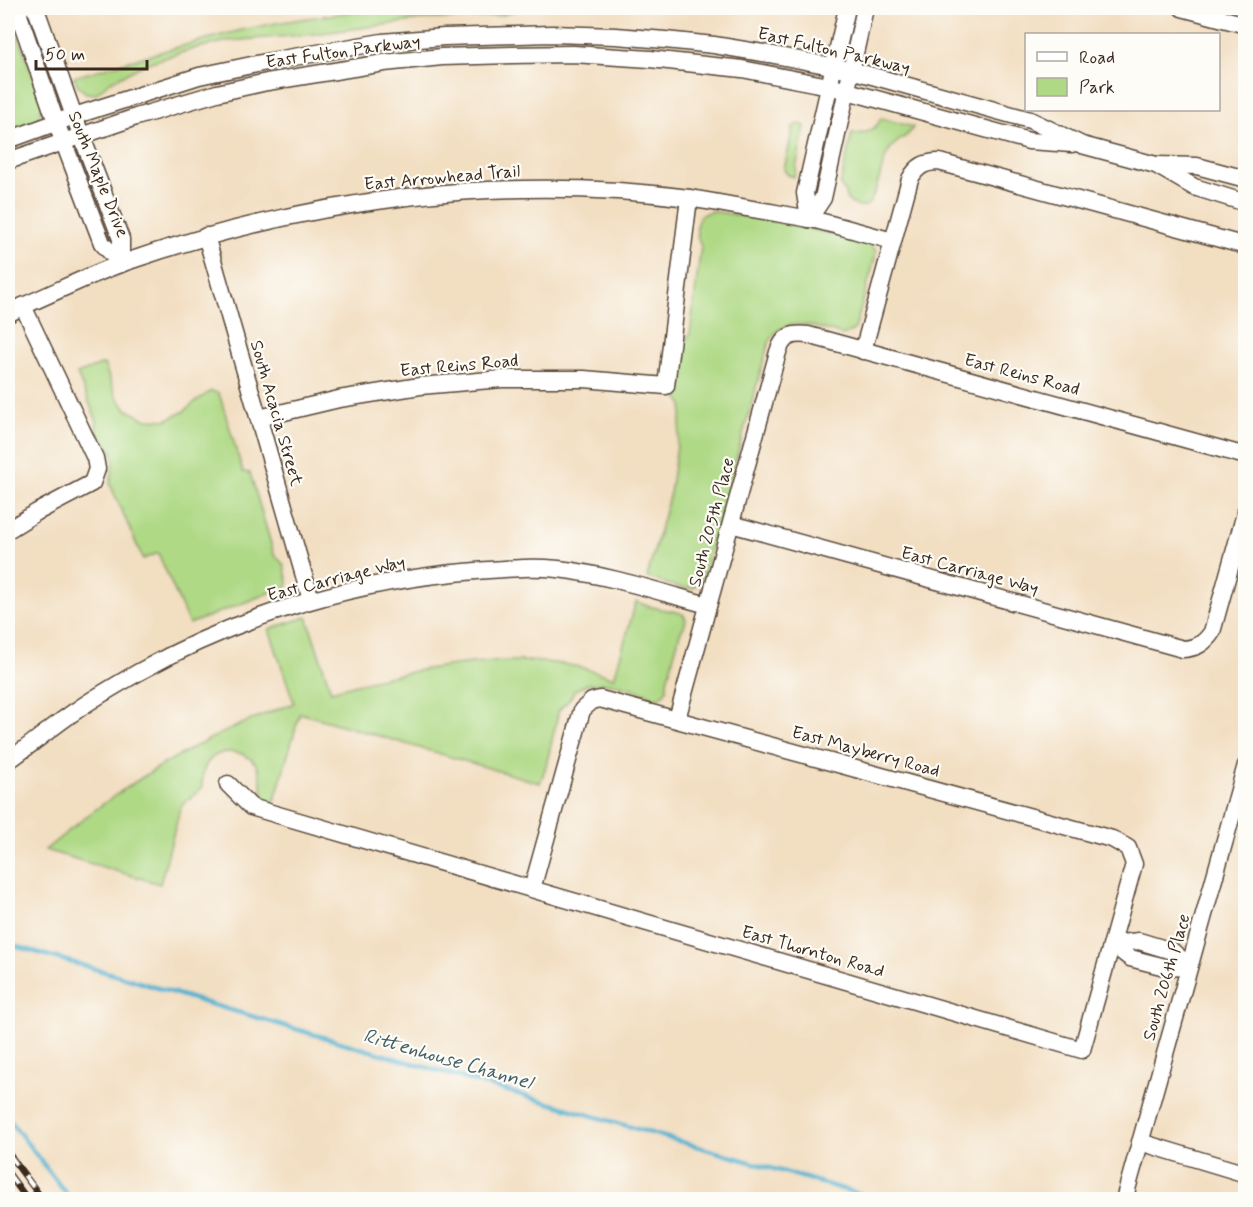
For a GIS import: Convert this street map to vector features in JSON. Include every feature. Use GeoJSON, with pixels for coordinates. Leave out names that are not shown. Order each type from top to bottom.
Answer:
{"type":"FeatureCollection","features":[{"type":"Feature","properties":{"kind":"street","name":"South Maple Drive"},"geometry":{"type":"LineString","coordinates":[[20,8],[19,15],[56,122],[102,243],[121,264]]}},
{"type":"Feature","properties":{"kind":"street","name":"South Maple Drive"},"geometry":{"type":"LineString","coordinates":[[34,8],[121,239],[121,264]]}},
{"type":"Feature","properties":{"kind":"street"},"geometry":{"type":"LineString","coordinates":[[809,219],[805,193],[847,8]]}},
{"type":"Feature","properties":{"kind":"street"},"geometry":{"type":"LineString","coordinates":[[809,219],[823,198],[865,8]]}},
{"type":"Feature","properties":{"kind":"street"},"geometry":{"type":"LineString","coordinates":[[1182,8],[1245,25]]}},
{"type":"Feature","properties":{"kind":"street","name":"East Fulton Parkway"},"geometry":{"type":"LineString","coordinates":[[8,140],[74,116],[200,76],[233,68],[382,42],[444,37],[552,34],[655,39],[714,45],[833,66],[1030,120],[1082,145],[1156,165],[1197,166],[1245,179]]}},
{"type":"Feature","properties":{"kind":"street","name":"East Fulton Parkway"},"geometry":{"type":"LineString","coordinates":[[8,161],[136,117],[217,93],[257,84],[384,63],[442,57],[573,54],[650,58],[742,69],[829,86],[1029,141],[1082,145]]}},
{"type":"Feature","properties":{"kind":"street"},"geometry":{"type":"LineString","coordinates":[[863,351],[910,179],[919,167],[929,162],[939,162],[1245,246]]}},
{"type":"Feature","properties":{"kind":"street","name":"East Fulton Parkway"},"geometry":{"type":"LineString","coordinates":[[1156,165],[1194,187],[1245,203]]}},
{"type":"Feature","properties":{"kind":"street","name":"East Arrowhead Trail"},"geometry":{"type":"LineString","coordinates":[[8,314],[121,264],[206,236],[286,216],[366,202],[447,193],[528,189],[609,191],[689,198],[809,219],[893,241]]}},
{"type":"Feature","properties":{"kind":"street","name":"East Reins Road"},"geometry":{"type":"LineString","coordinates":[[258,418],[339,399],[420,386],[490,380],[584,379],[666,386],[689,198]]}},
{"type":"Feature","properties":{"kind":"street","name":"South Acacia Street"},"geometry":{"type":"LineString","coordinates":[[206,236],[311,600]]}},
{"type":"Feature","properties":{"kind":"street"},"geometry":{"type":"LineString","coordinates":[[8,530],[92,483],[97,469],[95,458],[23,306]]}},
{"type":"Feature","properties":{"kind":"street","name":"East Reins Road"},"geometry":{"type":"LineString","coordinates":[[787,338],[797,334],[808,335],[1245,456]]}},
{"type":"Feature","properties":{"kind":"street","name":"South 205th Place"},"geometry":{"type":"LineString","coordinates":[[677,719],[780,345],[787,338]]}},
{"type":"Feature","properties":{"kind":"street","name":"East Carriage Way"},"geometry":{"type":"LineString","coordinates":[[731,524],[1182,649],[1200,645],[1212,632],[1245,510]]}},
{"type":"Feature","properties":{"kind":"street","name":"East Carriage Way"},"geometry":{"type":"LineString","coordinates":[[8,761],[77,710],[140,671],[215,634],[281,609],[388,582],[447,573],[516,568],[557,569],[597,575],[708,605]]}},
{"type":"Feature","properties":{"kind":"street","name":"East Mayberry Road"},"geometry":{"type":"LineString","coordinates":[[532,889],[579,717],[592,701],[600,699],[1112,839],[1128,848],[1134,864],[1112,944]]}},
{"type":"Feature","properties":{"kind":"street","name":"South 206th Place"},"geometry":{"type":"LineString","coordinates":[[1124,1200],[1245,765]]}},
{"type":"Feature","properties":{"kind":"street","name":"East Thornton Road"},"geometry":{"type":"LineString","coordinates":[[228,784],[251,807],[1082,1050],[1112,944]]}},
{"type":"Feature","properties":{"kind":"street"},"geometry":{"type":"LineString","coordinates":[[1112,944],[1138,941],[1172,951],[1190,966]]}},
{"type":"Feature","properties":{"kind":"street"},"geometry":{"type":"LineString","coordinates":[[1140,1142],[1245,1174]]}},
{"type":"Feature","properties":{"kind":"green space"},"geometry":{"type":"Polygon","coordinates":[[[391,8],[524,8],[502,15],[429,19],[314,34],[229,41],[196,48],[145,64],[108,83],[96,94],[86,93],[78,86],[74,77],[242,30],[316,17],[391,8]]]}},
{"type":"Feature","properties":{"kind":"green space"},"geometry":{"type":"Polygon","coordinates":[[[8,18],[14,24],[43,105],[38,119],[8,133],[8,18]]]}},
{"type":"Feature","properties":{"kind":"green space"},"geometry":{"type":"Polygon","coordinates":[[[881,118],[913,127],[888,153],[871,201],[866,206],[858,206],[847,200],[840,186],[852,133],[870,131],[881,118]]]}},
{"type":"Feature","properties":{"kind":"green space"},"geometry":{"type":"Polygon","coordinates":[[[800,124],[805,126],[794,177],[788,175],[784,170],[793,127],[800,124]]]}},
{"type":"Feature","properties":{"kind":"green space"},"geometry":{"type":"Polygon","coordinates":[[[712,211],[785,223],[870,244],[876,251],[855,329],[843,335],[808,325],[790,325],[782,328],[772,337],[702,580],[695,587],[685,588],[647,577],[670,493],[683,405],[672,390],[681,379],[682,346],[690,334],[701,246],[697,234],[697,222],[702,215],[712,211]]]}},
{"type":"Feature","properties":{"kind":"green space"},"geometry":{"type":"Polygon","coordinates":[[[104,364],[116,396],[126,409],[145,419],[166,420],[183,412],[211,391],[219,393],[243,472],[250,473],[274,554],[284,565],[288,582],[287,588],[282,592],[274,591],[189,624],[158,553],[143,559],[110,484],[114,461],[111,449],[96,431],[97,421],[77,374],[104,364]]]}},
{"type":"Feature","properties":{"kind":"green space"},"geometry":{"type":"Polygon","coordinates":[[[636,602],[685,616],[686,620],[680,633],[667,681],[667,689],[661,697],[653,698],[628,687],[607,683],[587,684],[575,690],[559,710],[540,783],[300,713],[274,803],[265,798],[259,771],[250,758],[229,752],[210,759],[202,776],[202,788],[181,806],[160,884],[45,850],[103,804],[149,773],[218,735],[294,703],[269,629],[307,617],[331,691],[422,670],[486,662],[549,663],[579,667],[614,678],[636,602]]]}},
{"type":"Feature","properties":{"kind":"waterway","name":"Rittenhouse Channel"},"geometry":{"type":"LineString","coordinates":[[8,944],[880,1200]]}},
{"type":"Feature","properties":{"kind":"waterway"},"geometry":{"type":"LineString","coordinates":[[8,1118],[71,1200]]}},
{"type":"Feature","properties":{"kind":"railway"},"geometry":{"type":"LineString","coordinates":[[8,1153],[43,1200]]}},
{"type":"Feature","properties":{"kind":"railway"},"geometry":{"type":"LineString","coordinates":[[8,1173],[28,1200]]}}]}
